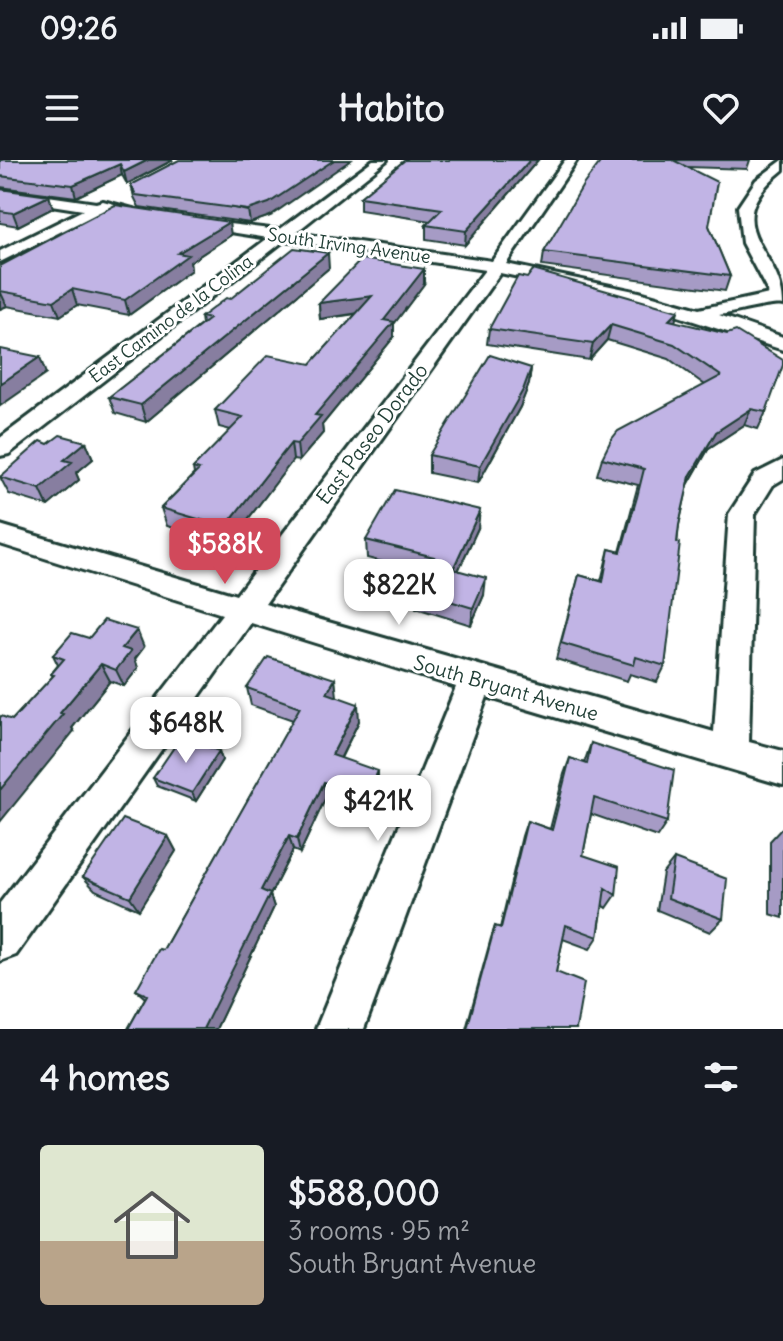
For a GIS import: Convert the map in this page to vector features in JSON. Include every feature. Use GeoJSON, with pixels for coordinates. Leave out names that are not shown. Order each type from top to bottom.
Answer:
{"type":"FeatureCollection","features":[{"type":"Feature","properties":{"kind":"street","name":"East Camino de la Colina"},"geometry":{"type":"LineString","coordinates":[[0,449],[381,160]]}},
{"type":"Feature","properties":{"kind":"street","name":"East Paseo Dorado"},"geometry":{"type":"LineString","coordinates":[[0,939],[496,267],[571,160]]}},
{"type":"Feature","properties":{"kind":"street"},"geometry":{"type":"LineString","coordinates":[[765,160],[782,165],[745,206],[747,240],[781,298]]}},
{"type":"Feature","properties":{"kind":"street","name":"South Irving Avenue"},"geometry":{"type":"LineString","coordinates":[[0,193],[582,281],[694,311],[783,344]]}},
{"type":"Feature","properties":{"kind":"street"},"geometry":{"type":"LineString","coordinates":[[0,257],[125,193]]}},
{"type":"Feature","properties":{"kind":"street","name":"South Irving Avenue"},"geometry":{"type":"LineString","coordinates":[[694,311],[746,307],[781,298]]}},
{"type":"Feature","properties":{"kind":"street"},"geometry":{"type":"LineString","coordinates":[[731,752],[742,514],[764,480],[783,468]]}},
{"type":"Feature","properties":{"kind":"street","name":"South Bryant Avenue"},"geometry":{"type":"LineString","coordinates":[[0,534],[476,680],[783,768]]}},
{"type":"Feature","properties":{"kind":"street"},"geometry":{"type":"LineString","coordinates":[[340,1029],[476,680]]}},
{"type":"Feature","properties":{"kind":"building"},"geometry":{"type":"Polygon","coordinates":[[[0,160],[148,160],[124,172],[120,164],[73,185],[0,176],[0,160]]]}},
{"type":"Feature","properties":{"kind":"building"},"geometry":{"type":"Polygon","coordinates":[[[179,160],[334,160],[269,203],[248,210],[136,195],[131,185],[179,160]]]}},
{"type":"Feature","properties":{"kind":"building"},"geometry":{"type":"Polygon","coordinates":[[[405,160],[530,160],[466,231],[426,225],[442,209],[360,197],[405,160]]]}},
{"type":"Feature","properties":{"kind":"building"},"geometry":{"type":"Polygon","coordinates":[[[602,160],[673,160],[717,182],[709,226],[730,276],[544,252],[583,185],[602,160]]]}},
{"type":"Feature","properties":{"kind":"building"},"geometry":{"type":"Polygon","coordinates":[[[0,189],[49,196],[13,213],[0,211],[0,189]]]}},
{"type":"Feature","properties":{"kind":"building"},"geometry":{"type":"Polygon","coordinates":[[[115,205],[229,222],[178,253],[188,255],[125,300],[72,289],[54,301],[0,291],[0,266],[115,205]]]}},
{"type":"Feature","properties":{"kind":"building"},"geometry":{"type":"Polygon","coordinates":[[[294,248],[328,253],[141,405],[109,397],[209,319],[201,317],[226,298],[230,299],[294,248]]]}},
{"type":"Feature","properties":{"kind":"building"},"geometry":{"type":"Polygon","coordinates":[[[362,259],[424,269],[384,320],[394,322],[315,415],[321,416],[297,444],[291,443],[225,527],[161,508],[199,470],[193,468],[243,417],[215,410],[268,355],[311,364],[372,296],[319,303],[362,259]]]}},
{"type":"Feature","properties":{"kind":"building"},"geometry":{"type":"Polygon","coordinates":[[[533,270],[678,311],[669,320],[727,334],[736,331],[783,360],[766,412],[751,409],[716,432],[690,476],[679,525],[677,542],[680,543],[665,666],[636,657],[634,665],[561,643],[579,575],[603,582],[609,549],[621,552],[644,469],[602,458],[611,440],[618,431],[721,376],[674,344],[611,325],[593,344],[489,329],[518,276],[527,278],[533,270]]]}},
{"type":"Feature","properties":{"kind":"building"},"geometry":{"type":"Polygon","coordinates":[[[1,349],[40,357],[0,384],[1,349]]]}},
{"type":"Feature","properties":{"kind":"building"},"geometry":{"type":"Polygon","coordinates":[[[490,355],[531,368],[523,390],[480,466],[429,455],[490,355]]]}},
{"type":"Feature","properties":{"kind":"building"},"geometry":{"type":"Polygon","coordinates":[[[60,435],[86,442],[64,460],[72,462],[40,489],[0,477],[41,441],[48,444],[60,435]]]}},
{"type":"Feature","properties":{"kind":"building"},"geometry":{"type":"Polygon","coordinates":[[[395,490],[480,510],[453,569],[486,578],[473,608],[416,591],[434,557],[366,540],[395,490]]]}},
{"type":"Feature","properties":{"kind":"building"},"geometry":{"type":"Polygon","coordinates":[[[104,620],[137,630],[122,648],[131,651],[116,670],[101,664],[0,790],[0,717],[12,720],[54,675],[51,674],[64,659],[53,655],[72,633],[89,638],[104,620]]]}},
{"type":"Feature","properties":{"kind":"building"},"geometry":{"type":"Polygon","coordinates":[[[268,657],[335,679],[327,693],[358,704],[332,755],[378,771],[367,796],[324,782],[297,839],[289,836],[261,890],[270,894],[203,1029],[128,1029],[147,995],[136,990],[159,949],[163,950],[300,707],[247,688],[268,657]]]}},
{"type":"Feature","properties":{"kind":"building"},"geometry":{"type":"Polygon","coordinates":[[[181,737],[219,751],[192,793],[153,778],[181,737]]]}},
{"type":"Feature","properties":{"kind":"building"},"geometry":{"type":"Polygon","coordinates":[[[591,743],[674,770],[667,822],[594,798],[583,855],[619,867],[616,895],[605,888],[598,937],[566,925],[556,972],[584,983],[576,1029],[467,1029],[495,926],[501,928],[527,821],[552,830],[570,758],[587,764],[591,743]]]}},
{"type":"Feature","properties":{"kind":"building"},"geometry":{"type":"Polygon","coordinates":[[[123,819],[168,836],[130,897],[83,877],[123,819]]]}},
{"type":"Feature","properties":{"kind":"building"},"geometry":{"type":"Polygon","coordinates":[[[674,859],[727,879],[723,919],[668,898],[674,859]]]}}]}
